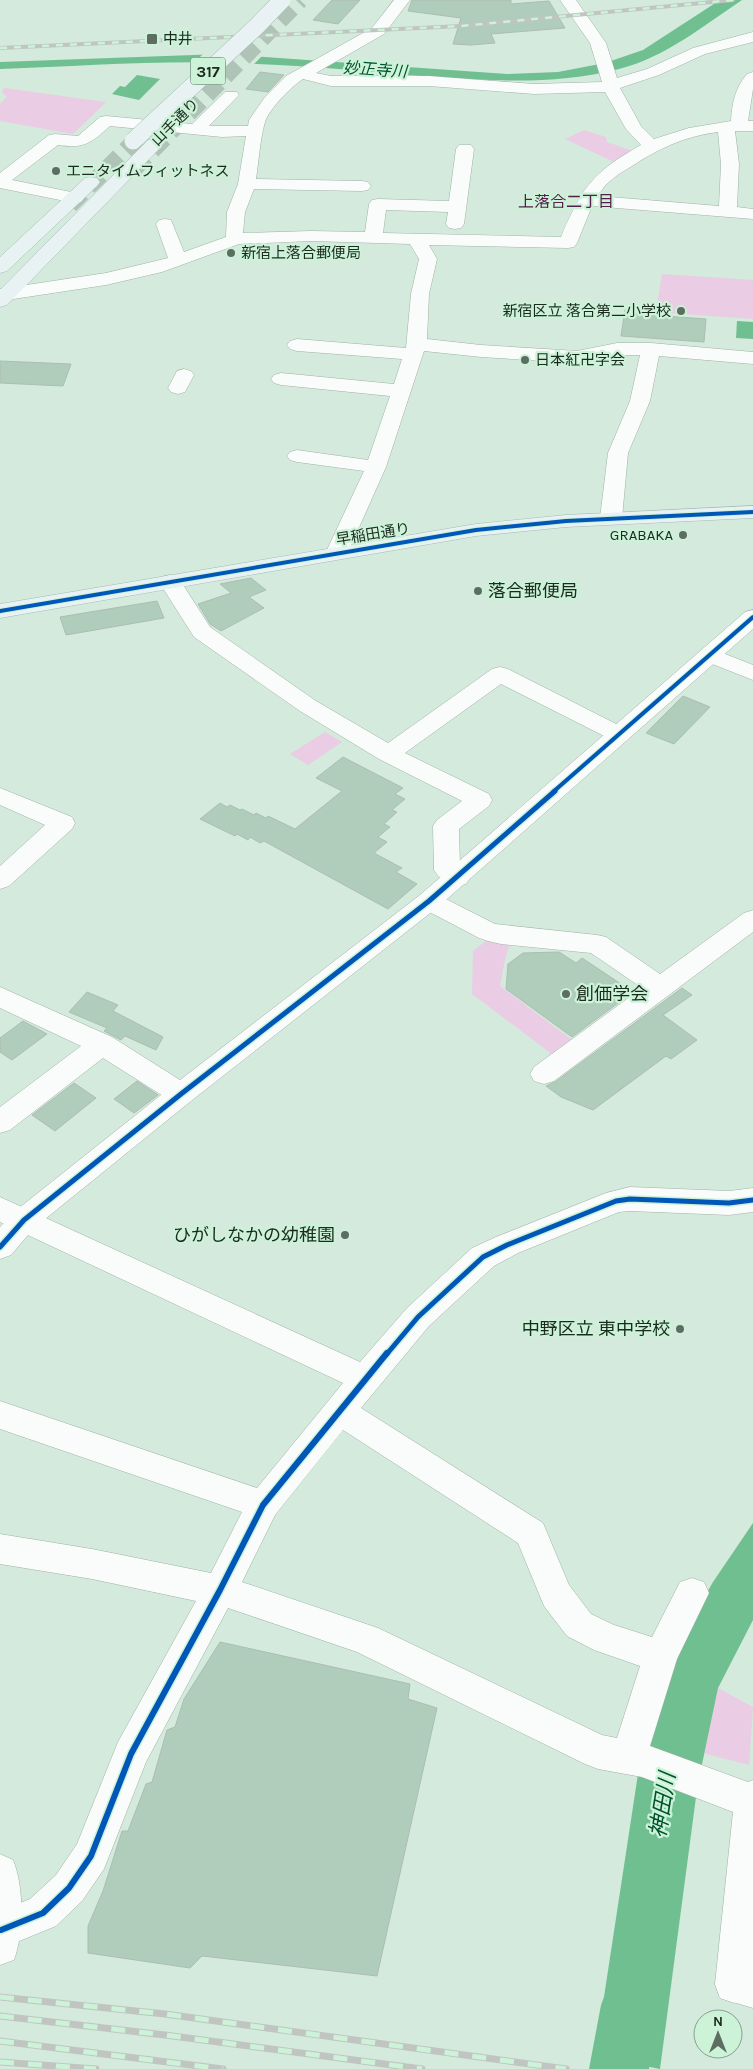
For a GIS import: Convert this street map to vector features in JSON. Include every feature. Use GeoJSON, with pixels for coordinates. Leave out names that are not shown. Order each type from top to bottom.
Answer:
{"type":"FeatureCollection","features":[{"type":"Feature","properties":{"kind":"main road","name":"山手通り"},"geometry":{"type":"LineString","coordinates":[[121,154],[257,26],[282,0]]}},
{"type":"Feature","properties":{"kind":"main road","name":"山手通り"},"geometry":{"type":"LineString","coordinates":[[2,297],[298,0]]}},
{"type":"Feature","properties":{"kind":"main road"},"geometry":{"type":"LineString","coordinates":[[0,267],[102,172]]}},
{"type":"Feature","properties":{"kind":"main road"},"geometry":{"type":"LineString","coordinates":[[75,198],[96,203]]}},
{"type":"Feature","properties":{"kind":"main road","name":"早稲田通り"},"geometry":{"type":"LineString","coordinates":[[0,611],[337,552],[476,530],[611,518],[753,512]]}},
{"type":"Feature","properties":{"kind":"street"},"geometry":{"type":"LineString","coordinates":[[237,239],[234,235],[235,219],[247,184],[257,120],[287,82],[378,31],[402,0]]}},
{"type":"Feature","properties":{"kind":"street"},"geometry":{"type":"LineString","coordinates":[[568,0],[598,43],[614,94],[634,129],[652,146]]}},
{"type":"Feature","properties":{"kind":"street"},"geometry":{"type":"LineString","coordinates":[[314,68],[331,81],[429,81],[534,89],[653,72],[699,51],[753,37]]}},
{"type":"Feature","properties":{"kind":"street"},"geometry":{"type":"LineString","coordinates":[[728,212],[730,164],[739,126],[740,101],[748,82],[753,77]]}},
{"type":"Feature","properties":{"kind":"street"},"geometry":{"type":"LineString","coordinates":[[195,130],[231,95]]}},
{"type":"Feature","properties":{"kind":"street"},"geometry":{"type":"LineString","coordinates":[[0,182],[55,139],[76,143],[84,141],[106,121],[195,130],[256,132]]}},
{"type":"Feature","properties":{"kind":"street"},"geometry":{"type":"LineString","coordinates":[[2,297],[106,279],[162,266],[237,239],[311,236],[568,243],[587,200],[601,178],[652,146],[704,129],[739,126]]}},
{"type":"Feature","properties":{"kind":"street"},"geometry":{"type":"LineString","coordinates":[[452,239],[465,149]]}},
{"type":"Feature","properties":{"kind":"street"},"geometry":{"type":"LineString","coordinates":[[0,182],[75,198]]}},
{"type":"Feature","properties":{"kind":"street"},"geometry":{"type":"LineString","coordinates":[[247,184],[362,186]]}},
{"type":"Feature","properties":{"kind":"street"},"geometry":{"type":"LineString","coordinates":[[587,200],[753,214]]}},
{"type":"Feature","properties":{"kind":"street"},"geometry":{"type":"LineString","coordinates":[[372,237],[378,204],[457,207]]}},
{"type":"Feature","properties":{"kind":"street"},"geometry":{"type":"LineString","coordinates":[[165,224],[178,261]]}},
{"type":"Feature","properties":{"kind":"street"},"geometry":{"type":"LineString","coordinates":[[337,552],[376,466],[415,349],[420,294],[428,259],[416,238]]}},
{"type":"Feature","properties":{"kind":"street"},"geometry":{"type":"LineString","coordinates":[[297,346],[481,351],[577,356],[617,349],[651,349],[753,358]]}},
{"type":"Feature","properties":{"kind":"street"},"geometry":{"type":"LineString","coordinates":[[611,518],[618,453],[640,401],[651,349]]}},
{"type":"Feature","properties":{"kind":"street"},"geometry":{"type":"LineString","coordinates":[[281,379],[401,391]]}},
{"type":"Feature","properties":{"kind":"street"},"geometry":{"type":"LineString","coordinates":[[297,456],[376,466]]}},
{"type":"Feature","properties":{"kind":"street"},"geometry":{"type":"LineString","coordinates":[[170,582],[202,632],[308,706],[388,754],[480,800],[446,826],[447,870],[457,878]]}},
{"type":"Feature","properties":{"kind":"street"},"geometry":{"type":"LineString","coordinates":[[0,1247],[12,1215],[181,1094],[429,901],[753,617]]}},
{"type":"Feature","properties":{"kind":"street"},"geometry":{"type":"LineString","coordinates":[[710,655],[753,673]]}},
{"type":"Feature","properties":{"kind":"street"},"geometry":{"type":"LineString","coordinates":[[388,754],[500,674],[618,734]]}},
{"type":"Feature","properties":{"kind":"street"},"geometry":{"type":"LineString","coordinates":[[0,796],[64,823],[0,880]]}},
{"type":"Feature","properties":{"kind":"street"},"geometry":{"type":"LineString","coordinates":[[429,901],[488,932],[597,944],[660,988]]}},
{"type":"Feature","properties":{"kind":"street"},"geometry":{"type":"LineString","coordinates":[[544,1074],[753,919]]}},
{"type":"Feature","properties":{"kind":"street"},"geometry":{"type":"LineString","coordinates":[[0,998],[102,1044],[181,1094]]}},
{"type":"Feature","properties":{"kind":"street"},"geometry":{"type":"LineString","coordinates":[[0,1122],[102,1044]]}},
{"type":"Feature","properties":{"kind":"street"},"geometry":{"type":"LineString","coordinates":[[1,1938],[43,1913],[69,1888],[91,1856],[130,1754],[220,1590],[263,1505],[418,1317],[483,1257],[507,1245],[616,1201],[630,1199],[729,1203],[753,1200]]}},
{"type":"Feature","properties":{"kind":"street"},"geometry":{"type":"LineString","coordinates":[[12,1215],[365,1379]]}},
{"type":"Feature","properties":{"kind":"street"},"geometry":{"type":"LineString","coordinates":[[339,1411],[531,1533],[556,1595],[579,1625],[606,1639],[661,1656]]}},
{"type":"Feature","properties":{"kind":"street"},"geometry":{"type":"LineString","coordinates":[[0,1414],[263,1505]]}},
{"type":"Feature","properties":{"kind":"street"},"geometry":{"type":"LineString","coordinates":[[0,1549],[92,1564],[220,1590],[366,1639],[598,1752],[635,1759],[753,1801],[744,1987]]}},
{"type":"Feature","properties":{"kind":"street"},"geometry":{"type":"LineString","coordinates":[[635,1759],[641,1714],[661,1656],[692,1593]]}},
{"type":"Feature","properties":{"kind":"street"},"geometry":{"type":"LineString","coordinates":[[0,1873],[2,1885],[1,1938]]}},
{"type":"Feature","properties":{"kind":"shaded area"},"geometry":{"type":"Polygon","coordinates":[[[4,88],[106,102],[73,134],[0,121],[0,104],[7,96],[2,93],[4,88]]]}},
{"type":"Feature","properties":{"kind":"shaded area"},"geometry":{"type":"Polygon","coordinates":[[[584,130],[606,137],[607,142],[633,151],[614,162],[565,139],[584,130]]]}},
{"type":"Feature","properties":{"kind":"shaded area"},"geometry":{"type":"Polygon","coordinates":[[[662,274],[753,280],[753,319],[656,312],[662,274]]]}},
{"type":"Feature","properties":{"kind":"shaded area"},"geometry":{"type":"Polygon","coordinates":[[[325,732],[342,742],[308,765],[290,754],[325,732]]]}},
{"type":"Feature","properties":{"kind":"shaded area"},"geometry":{"type":"Polygon","coordinates":[[[488,939],[510,943],[500,986],[572,1040],[553,1055],[472,994],[473,951],[488,939]]]}},
{"type":"Feature","properties":{"kind":"shaded area"},"geometry":{"type":"Polygon","coordinates":[[[718,1688],[753,1707],[749,1765],[699,1752],[718,1688]]]}},
{"type":"Feature","properties":{"kind":"water","name":"妙正寺川"},"geometry":{"type":"Polygon","coordinates":[[[720,0],[742,0],[684,40],[653,57],[619,69],[573,78],[550,80],[480,80],[301,66],[193,62],[0,69],[0,62],[221,54],[507,74],[558,72],[605,63],[643,50],[720,0]]]}},
{"type":"Feature","properties":{"kind":"water"},"geometry":{"type":"Polygon","coordinates":[[[137,75],[160,79],[139,100],[112,94],[120,86],[125,87],[137,75]]]}},
{"type":"Feature","properties":{"kind":"water"},"geometry":{"type":"Polygon","coordinates":[[[737,321],[753,322],[753,339],[736,338],[737,321]]]}},
{"type":"Feature","properties":{"kind":"water"},"geometry":{"type":"Polygon","coordinates":[[[753,1523],[753,1620],[718,1688],[701,1769],[642,1749],[671,1656],[713,1582],[753,1523]]]}},
{"type":"Feature","properties":{"kind":"water"},"geometry":{"type":"Polygon","coordinates":[[[638,1774],[696,1797],[660,2069],[595,2056],[638,1774]]]}},
{"type":"Feature","properties":{"kind":"pier"},"geometry":{"type":"Polygon","coordinates":[[[206,51],[265,53],[252,66],[192,65],[206,51]]]}},
{"type":"Feature","properties":{"kind":"building"},"geometry":{"type":"Polygon","coordinates":[[[332,0],[360,0],[338,24],[313,20],[332,0]]]}},
{"type":"Feature","properties":{"kind":"building"},"geometry":{"type":"Polygon","coordinates":[[[412,0],[511,0],[511,4],[549,1],[565,28],[491,34],[495,43],[453,44],[461,18],[408,11],[412,0]]]}},
{"type":"Feature","properties":{"kind":"building"},"geometry":{"type":"Polygon","coordinates":[[[260,72],[284,75],[268,92],[246,89],[260,72]]]}},
{"type":"Feature","properties":{"kind":"building"},"geometry":{"type":"Polygon","coordinates":[[[625,310],[651,311],[651,315],[706,319],[704,342],[621,336],[625,310]]]}},
{"type":"Feature","properties":{"kind":"building"},"geometry":{"type":"Polygon","coordinates":[[[0,361],[71,364],[63,386],[0,383],[0,361]]]}},
{"type":"Feature","properties":{"kind":"building"},"geometry":{"type":"Polygon","coordinates":[[[251,578],[266,590],[249,597],[264,608],[221,631],[210,624],[198,604],[231,593],[220,584],[251,578]]]}},
{"type":"Feature","properties":{"kind":"building"},"geometry":{"type":"Polygon","coordinates":[[[157,601],[164,618],[66,635],[60,617],[157,601]]]}},
{"type":"Feature","properties":{"kind":"building"},"geometry":{"type":"Polygon","coordinates":[[[683,696],[710,707],[674,744],[646,733],[683,696]]]}},
{"type":"Feature","properties":{"kind":"building"},"geometry":{"type":"Polygon","coordinates":[[[343,757],[403,788],[395,794],[405,799],[392,810],[397,812],[384,824],[390,827],[378,837],[387,842],[374,853],[402,868],[396,872],[417,884],[388,909],[264,841],[260,843],[250,837],[248,840],[237,834],[235,836],[200,819],[220,803],[227,807],[230,805],[240,810],[242,809],[254,815],[256,813],[266,818],[268,816],[295,829],[342,791],[316,778],[343,757]]]}},
{"type":"Feature","properties":{"kind":"building","name":"創価学会"},"geometry":{"type":"Polygon","coordinates":[[[559,952],[576,963],[582,958],[633,992],[572,1037],[506,989],[508,964],[523,953],[559,952]]]}},
{"type":"Feature","properties":{"kind":"building"},"geometry":{"type":"Polygon","coordinates":[[[682,988],[692,995],[663,1015],[697,1040],[671,1059],[666,1056],[593,1110],[561,1097],[546,1086],[555,1082],[682,988]]]}},
{"type":"Feature","properties":{"kind":"building"},"geometry":{"type":"Polygon","coordinates":[[[87,992],[118,1005],[113,1011],[163,1037],[156,1050],[125,1036],[121,1040],[104,1031],[107,1028],[69,1012],[87,992]]]}},
{"type":"Feature","properties":{"kind":"building"},"geometry":{"type":"Polygon","coordinates":[[[23,1021],[47,1034],[12,1060],[0,1052],[0,1038],[23,1021]]]}},
{"type":"Feature","properties":{"kind":"building"},"geometry":{"type":"Polygon","coordinates":[[[137,1081],[158,1095],[134,1113],[114,1099],[137,1081]]]}},
{"type":"Feature","properties":{"kind":"building"},"geometry":{"type":"Polygon","coordinates":[[[74,1083],[96,1098],[55,1131],[32,1115],[74,1083]]]}},
{"type":"Feature","properties":{"kind":"building"},"geometry":{"type":"Polygon","coordinates":[[[220,1642],[410,1684],[408,1699],[437,1708],[377,1976],[202,1956],[190,1968],[88,1953],[88,1926],[103,1891],[122,1831],[128,1831],[146,1784],[152,1782],[167,1730],[175,1727],[184,1699],[220,1642]]]}},
{"type":"Feature","properties":{"kind":"waterway","name":"神田川"},"geometry":{"type":"LineString","coordinates":[[619,2069],[630,2005]]}},
{"type":"Feature","properties":{"kind":"tunnel"},"geometry":{"type":"LineString","coordinates":[[134,169],[300,0]]}},
{"type":"Feature","properties":{"kind":"tunnel"},"geometry":{"type":"LineString","coordinates":[[70,205],[155,121]]}},
{"type":"Feature","properties":{"kind":"railway"},"geometry":{"type":"LineString","coordinates":[[0,48],[461,26],[733,0]]}},
{"type":"Feature","properties":{"kind":"railway"},"geometry":{"type":"LineString","coordinates":[[0,1997],[165,2014],[566,2069]]}},
{"type":"Feature","properties":{"kind":"railway"},"geometry":{"type":"LineString","coordinates":[[0,2016],[165,2035],[422,2069]]}},
{"type":"Feature","properties":{"kind":"railway"},"geometry":{"type":"LineString","coordinates":[[0,2041],[223,2069]]}},
{"type":"Feature","properties":{"kind":"railway"},"geometry":{"type":"LineString","coordinates":[[0,2062],[96,2069]]}},
{"type":"Feature","properties":{"kind":"cycle path"},"geometry":{"type":"LineString","coordinates":[[0,611],[476,530],[566,521],[753,512]]}},
{"type":"Feature","properties":{"kind":"cycle path"},"geometry":{"type":"LineString","coordinates":[[0,1247],[24,1220],[181,1094],[429,901],[753,617]]}},
{"type":"Feature","properties":{"kind":"cycle path"},"geometry":{"type":"LineString","coordinates":[[1,1930],[43,1913],[69,1888],[91,1856],[131,1754],[220,1590],[263,1505],[418,1317],[483,1257],[507,1245],[616,1201],[630,1199],[729,1203],[753,1200]]}},
{"type":"Feature","properties":{"kind":"place","name":"中井"},"geometry":{"type":"Point","coordinates":[152,39]}},
{"type":"Feature","properties":{"kind":"place","name":"エニタイムフィットネス"},"geometry":{"type":"Point","coordinates":[56,171]}},
{"type":"Feature","properties":{"kind":"place","name":"新宿上落合郵便局"},"geometry":{"type":"Point","coordinates":[231,253]}},
{"type":"Feature","properties":{"kind":"place","name":"新宿区立 落合第二小学校"},"geometry":{"type":"Point","coordinates":[681,311]}},
{"type":"Feature","properties":{"kind":"place","name":"日本紅卍字会"},"geometry":{"type":"Point","coordinates":[525,360]}},
{"type":"Feature","properties":{"kind":"place","name":"GRABAKA"},"geometry":{"type":"Point","coordinates":[683,535]}},
{"type":"Feature","properties":{"kind":"place","name":"落合郵便局"},"geometry":{"type":"Point","coordinates":[478,591]}},
{"type":"Feature","properties":{"kind":"place","name":"創価学会"},"geometry":{"type":"Point","coordinates":[566,994]}},
{"type":"Feature","properties":{"kind":"place","name":"ひがしなかの幼稚園"},"geometry":{"type":"Point","coordinates":[345,1235]}},
{"type":"Feature","properties":{"kind":"place","name":"中野区立 東中学校"},"geometry":{"type":"Point","coordinates":[680,1329]}},
{"type":"Feature","properties":{"kind":"district","name":"上落合二丁目"},"geometry":{"type":"Point","coordinates":[566,201]}}]}
